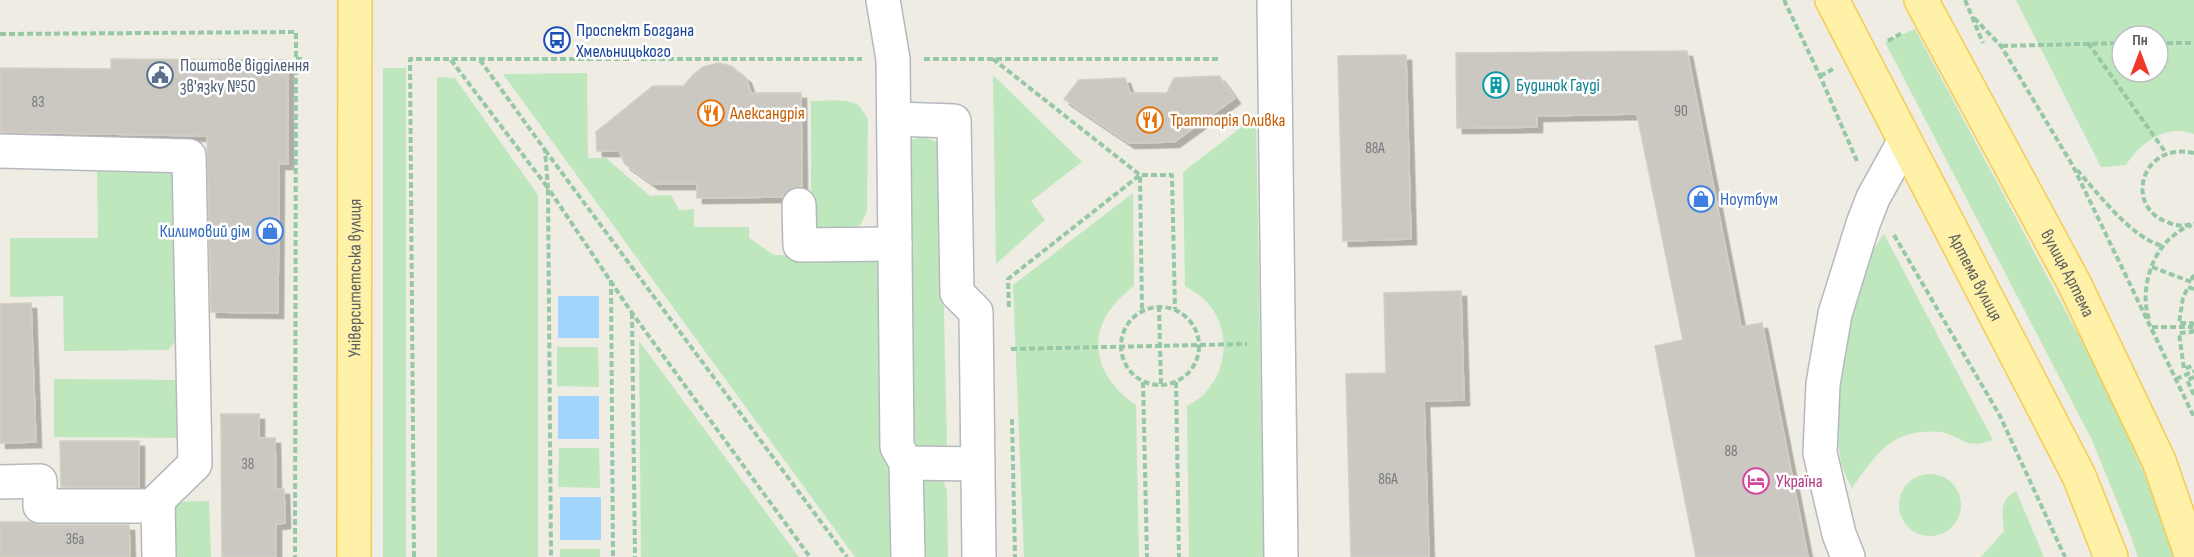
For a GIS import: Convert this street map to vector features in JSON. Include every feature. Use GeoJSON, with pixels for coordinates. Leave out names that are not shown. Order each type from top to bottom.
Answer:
{"type":"FeatureCollection","features":[{"type":"Feature","properties":{"kind":"main road","name":"Університетська вулиця"},"geometry":{"type":"LineString","coordinates":[[354,557],[355,0]]}},
{"type":"Feature","properties":{"kind":"main road","name":"Артема вулиця"},"geometry":{"type":"LineString","coordinates":[[1832,0],[2079,476],[2111,557]]}},
{"type":"Feature","properties":{"kind":"main road","name":"вулиця Артема"},"geometry":{"type":"LineString","coordinates":[[1921,0],[2074,283],[2159,460],[2192,557]]}},
{"type":"Feature","properties":{"kind":"lane"},"geometry":{"type":"LineString","coordinates":[[883,0],[893,59],[897,447],[906,463],[908,557]]}},
{"type":"Feature","properties":{"kind":"lane"},"geometry":{"type":"LineString","coordinates":[[1274,0],[1281,557]]}},
{"type":"Feature","properties":{"kind":"lane"},"geometry":{"type":"LineString","coordinates":[[894,119],[954,121],[957,293],[976,312],[980,557]]}},
{"type":"Feature","properties":{"kind":"lane"},"geometry":{"type":"LineString","coordinates":[[1848,557],[1839,534],[1820,453],[1823,384],[1835,314],[1863,224],[1873,198],[1904,142]]}},
{"type":"Feature","properties":{"kind":"lane"},"geometry":{"type":"LineString","coordinates":[[0,151],[189,156],[195,464],[158,500],[159,557]]}},
{"type":"Feature","properties":{"kind":"lane"},"geometry":{"type":"LineString","coordinates":[[799,205],[800,245],[895,244]]}},
{"type":"Feature","properties":{"kind":"lane"},"geometry":{"type":"LineString","coordinates":[[906,463],[978,464]]}},
{"type":"Feature","properties":{"kind":"lane"},"geometry":{"type":"LineString","coordinates":[[0,482],[40,482],[40,506],[158,506]]}},
{"type":"Feature","properties":{"kind":"path"},"geometry":{"type":"LineString","coordinates":[[1784,0],[1873,198],[2000,416],[2065,557]]}},
{"type":"Feature","properties":{"kind":"path"},"geometry":{"type":"LineString","coordinates":[[1959,4],[2001,46],[2073,166],[2194,417]]}},
{"type":"Feature","properties":{"kind":"path"},"geometry":{"type":"LineString","coordinates":[[0,34],[296,32],[295,557]]}},
{"type":"Feature","properties":{"kind":"path"},"geometry":{"type":"LineString","coordinates":[[2088,44],[2166,153]]}},
{"type":"Feature","properties":{"kind":"path"},"geometry":{"type":"LineString","coordinates":[[2001,46],[2110,44]]}},
{"type":"Feature","properties":{"kind":"path"},"geometry":{"type":"LineString","coordinates":[[2170,44],[2194,44]]}},
{"type":"Feature","properties":{"kind":"path"},"geometry":{"type":"LineString","coordinates":[[296,59],[305,59]]}},
{"type":"Feature","properties":{"kind":"path"},"geometry":{"type":"LineString","coordinates":[[414,557],[411,59],[1220,59]]}},
{"type":"Feature","properties":{"kind":"path"},"geometry":{"type":"LineString","coordinates":[[993,59],[1140,175]]}},
{"type":"Feature","properties":{"kind":"path"},"geometry":{"type":"LineString","coordinates":[[451,60],[548,188],[632,313],[810,557]]}},
{"type":"Feature","properties":{"kind":"path"},"geometry":{"type":"LineString","coordinates":[[480,60],[847,557]]}},
{"type":"Feature","properties":{"kind":"path"},"geometry":{"type":"LineString","coordinates":[[545,150],[548,188],[551,557]]}},
{"type":"Feature","properties":{"kind":"path"},"geometry":{"type":"LineString","coordinates":[[2194,153],[2182,150],[2166,153],[2154,160],[2145,172],[2142,189],[2146,206],[2158,219],[2176,225],[2194,223]]}},
{"type":"Feature","properties":{"kind":"path"},"geometry":{"type":"LineString","coordinates":[[2073,166],[2123,220],[2148,240],[2163,246]]}},
{"type":"Feature","properties":{"kind":"path"},"geometry":{"type":"LineString","coordinates":[[1140,175],[1142,310]]}},
{"type":"Feature","properties":{"kind":"path"},"geometry":{"type":"LineString","coordinates":[[1009,314],[1008,279],[1140,175],[1172,175],[1175,309]]}},
{"type":"Feature","properties":{"kind":"path"},"geometry":{"type":"LineString","coordinates":[[2188,225],[2194,230]]}},
{"type":"Feature","properties":{"kind":"path"},"geometry":{"type":"LineString","coordinates":[[2155,337],[2146,312],[2145,299],[2152,267],[2163,246],[2188,225]]}},
{"type":"Feature","properties":{"kind":"path"},"geometry":{"type":"LineString","coordinates":[[2152,267],[2194,284]]}},
{"type":"Feature","properties":{"kind":"path"},"geometry":{"type":"LineString","coordinates":[[611,280],[613,557]]}},
{"type":"Feature","properties":{"kind":"path"},"geometry":{"type":"LineString","coordinates":[[2193,327],[2192,323],[2179,323],[2187,287],[2194,289]]}},
{"type":"Feature","properties":{"kind":"path"},"geometry":{"type":"LineString","coordinates":[[1159,306],[1161,385]]}},
{"type":"Feature","properties":{"kind":"path"},"geometry":{"type":"LineString","coordinates":[[1159,306],[1175,309],[1188,317],[1196,328],[1200,345],[1197,360],[1188,373],[1176,382],[1161,385],[1143,381],[1132,374],[1124,362],[1120,347],[1122,332],[1131,318],[1142,310],[1159,306]]}},
{"type":"Feature","properties":{"kind":"path"},"geometry":{"type":"LineString","coordinates":[[632,313],[635,557]]}},
{"type":"Feature","properties":{"kind":"path"},"geometry":{"type":"LineString","coordinates":[[2152,327],[2193,327]]}},
{"type":"Feature","properties":{"kind":"path"},"geometry":{"type":"LineString","coordinates":[[2193,327],[2192,332],[2179,333],[2179,343],[2184,369],[2194,365]]}},
{"type":"Feature","properties":{"kind":"path"},"geometry":{"type":"LineString","coordinates":[[1010,337],[1011,360]]}},
{"type":"Feature","properties":{"kind":"path"},"geometry":{"type":"LineString","coordinates":[[1011,349],[1278,344]]}},
{"type":"Feature","properties":{"kind":"path"},"geometry":{"type":"LineString","coordinates":[[2176,379],[2194,371]]}},
{"type":"Feature","properties":{"kind":"path"},"geometry":{"type":"LineString","coordinates":[[2194,377],[2187,380],[2194,395]]}},
{"type":"Feature","properties":{"kind":"path"},"geometry":{"type":"LineString","coordinates":[[1143,381],[1147,557]]}},
{"type":"Feature","properties":{"kind":"path"},"geometry":{"type":"LineString","coordinates":[[1176,382],[1179,557]]}},
{"type":"Feature","properties":{"kind":"path"},"geometry":{"type":"LineString","coordinates":[[1012,418],[1015,557]]}},
{"type":"Feature","properties":{"kind":"green space"},"geometry":{"type":"Polygon","coordinates":[[[2016,0],[2194,0],[2194,134],[2174,131],[2155,137],[2139,149],[2126,165],[2101,167],[2016,0]]]}},
{"type":"Feature","properties":{"kind":"green space"},"geometry":{"type":"Polygon","coordinates":[[[1915,29],[2103,381],[2159,506],[2175,557],[2138,557],[2092,440],[1885,42],[1915,29]]]}},
{"type":"Feature","properties":{"kind":"green space"},"geometry":{"type":"Polygon","coordinates":[[[383,68],[406,68],[406,557],[383,557],[383,68]]]}},
{"type":"Feature","properties":{"kind":"green space"},"geometry":{"type":"Polygon","coordinates":[[[587,73],[588,158],[606,158],[650,196],[671,195],[679,210],[694,209],[694,227],[749,227],[749,238],[774,255],[884,255],[902,557],[855,557],[503,74],[587,73]]]}},
{"type":"Feature","properties":{"kind":"green space"},"geometry":{"type":"Polygon","coordinates":[[[993,75],[1082,162],[1031,201],[1045,220],[996,264],[993,75]]]}},
{"type":"Feature","properties":{"kind":"green space"},"geometry":{"type":"Polygon","coordinates":[[[437,77],[455,78],[538,195],[538,557],[437,557],[437,77]]]}},
{"type":"Feature","properties":{"kind":"green space"},"geometry":{"type":"Polygon","coordinates":[[[811,101],[851,102],[860,107],[868,120],[867,212],[861,224],[849,232],[806,237],[811,211],[811,101]]]}},
{"type":"Feature","properties":{"kind":"green space"},"geometry":{"type":"Polygon","coordinates":[[[1256,116],[1264,557],[1189,557],[1187,406],[1204,394],[1214,381],[1223,358],[1224,345],[1219,321],[1213,309],[1202,297],[1185,286],[1183,172],[1256,116]]]}},
{"type":"Feature","properties":{"kind":"green space"},"geometry":{"type":"Polygon","coordinates":[[[921,136],[940,143],[947,445],[929,450],[912,446],[902,145],[921,136]]]}},
{"type":"Feature","properties":{"kind":"green space"},"geometry":{"type":"Polygon","coordinates":[[[97,162],[185,162],[186,329],[168,350],[64,351],[63,296],[10,297],[10,238],[98,238],[97,162]]]}},
{"type":"Feature","properties":{"kind":"green space"},"geometry":{"type":"Polygon","coordinates":[[[1133,193],[1134,286],[1118,300],[1107,315],[1100,331],[1098,346],[1101,362],[1108,377],[1120,392],[1136,405],[1139,557],[1024,557],[1013,285],[1133,193]]]}},
{"type":"Feature","properties":{"kind":"green space"},"geometry":{"type":"Polygon","coordinates":[[[1884,234],[1993,440],[1976,444],[1941,432],[1910,434],[1899,438],[1881,451],[1852,488],[1842,465],[1838,443],[1837,404],[1840,366],[1847,328],[1861,279],[1872,252],[1884,234]]]}},
{"type":"Feature","properties":{"kind":"green space"},"geometry":{"type":"Polygon","coordinates":[[[639,341],[799,557],[641,557],[639,341]]]}},
{"type":"Feature","properties":{"kind":"green space"},"geometry":{"type":"Polygon","coordinates":[[[557,347],[598,347],[599,387],[557,386],[557,347]]]}},
{"type":"Feature","properties":{"kind":"green space"},"geometry":{"type":"Polygon","coordinates":[[[54,379],[189,380],[189,438],[54,437],[54,379]]]}},
{"type":"Feature","properties":{"kind":"green space"},"geometry":{"type":"Polygon","coordinates":[[[559,448],[599,448],[600,488],[558,487],[559,448]]]}},
{"type":"Feature","properties":{"kind":"green space"},"geometry":{"type":"Polygon","coordinates":[[[1930,474],[1947,479],[1952,483],[1956,488],[1961,505],[1956,522],[1952,527],[1947,531],[1930,536],[1913,531],[1908,527],[1904,522],[1899,505],[1904,488],[1908,483],[1913,479],[1930,474]]]}},
{"type":"Feature","properties":{"kind":"green space"},"geometry":{"type":"Polygon","coordinates":[[[934,477],[944,483],[947,491],[948,557],[914,557],[920,478],[934,477]]]}},
{"type":"Feature","properties":{"kind":"green space"},"geometry":{"type":"Polygon","coordinates":[[[2016,491],[2044,557],[1981,557],[2004,531],[2004,503],[2016,491]]]}},
{"type":"Feature","properties":{"kind":"green space"},"geometry":{"type":"Polygon","coordinates":[[[209,501],[211,557],[169,557],[165,502],[209,501]]]}},
{"type":"Feature","properties":{"kind":"green space"},"geometry":{"type":"Polygon","coordinates":[[[560,549],[600,549],[600,557],[560,557],[560,549]]]}},
{"type":"Feature","properties":{"kind":"water"},"geometry":{"type":"Polygon","coordinates":[[[558,296],[599,296],[599,338],[558,338],[558,296]]]}},
{"type":"Feature","properties":{"kind":"water"},"geometry":{"type":"Polygon","coordinates":[[[558,396],[599,396],[599,439],[558,439],[558,396]]]}},
{"type":"Feature","properties":{"kind":"water"},"geometry":{"type":"Polygon","coordinates":[[[560,497],[601,497],[601,540],[560,540],[560,497]]]}},
{"type":"Feature","properties":{"kind":"building"},"geometry":{"type":"Polygon","coordinates":[[[1687,51],[1741,327],[1762,323],[1808,557],[1696,557],[1655,346],[1683,340],[1637,114],[1537,116],[1537,127],[1457,128],[1456,53],[1687,51]]]}},
{"type":"Feature","properties":{"kind":"building"},"geometry":{"type":"Polygon","coordinates":[[[1406,55],[1411,239],[1343,241],[1338,56],[1406,55]]]}},
{"type":"Feature","properties":{"kind":"building"},"geometry":{"type":"Polygon","coordinates":[[[111,59],[288,60],[288,164],[279,164],[278,313],[211,312],[207,136],[0,132],[0,68],[111,69],[111,59]]]}},
{"type":"Feature","properties":{"kind":"building","name":"Александрія"},"geometry":{"type":"Polygon","coordinates":[[[719,63],[731,66],[746,78],[751,93],[801,93],[802,187],[790,189],[782,197],[697,198],[697,184],[653,184],[625,164],[619,151],[597,151],[596,132],[653,86],[684,86],[703,67],[719,63]]]}},
{"type":"Feature","properties":{"kind":"building","name":"Тратторія Оливка"},"geometry":{"type":"Polygon","coordinates":[[[1219,76],[1235,98],[1174,142],[1129,143],[1064,99],[1079,80],[1125,78],[1130,93],[1167,93],[1174,78],[1219,76]]]}},
{"type":"Feature","properties":{"kind":"building"},"geometry":{"type":"Polygon","coordinates":[[[1461,291],[1464,400],[1424,401],[1429,557],[1351,557],[1346,374],[1386,373],[1384,293],[1461,291]]]}},
{"type":"Feature","properties":{"kind":"building"},"geometry":{"type":"Polygon","coordinates":[[[31,303],[36,442],[0,443],[0,304],[31,303]]]}},
{"type":"Feature","properties":{"kind":"building"},"geometry":{"type":"Polygon","coordinates":[[[221,414],[259,414],[259,438],[275,438],[276,489],[284,489],[285,523],[276,524],[276,557],[222,557],[221,414]]]}},
{"type":"Feature","properties":{"kind":"building"},"geometry":{"type":"Polygon","coordinates":[[[60,441],[139,441],[139,487],[61,487],[60,441]]]}},
{"type":"Feature","properties":{"kind":"building"},"geometry":{"type":"Polygon","coordinates":[[[0,522],[30,522],[40,525],[129,525],[130,557],[0,557],[0,522]]]}},
{"type":"Feature","properties":{"kind":"place","name":"Проспект Богдана Хмельницького"},"geometry":{"type":"Point","coordinates":[557,40]}},
{"type":"Feature","properties":{"kind":"place","name":"Поштове відділення зв'язку №50"},"geometry":{"type":"Point","coordinates":[160,75]}},
{"type":"Feature","properties":{"kind":"place","name":"Будинок Гауді"},"geometry":{"type":"Point","coordinates":[1496,85]}},
{"type":"Feature","properties":{"kind":"place","name":"Александрія"},"geometry":{"type":"Point","coordinates":[711,113]}},
{"type":"Feature","properties":{"kind":"place","name":"Тратторія Оливка"},"geometry":{"type":"Point","coordinates":[1150,120]}},
{"type":"Feature","properties":{"kind":"place","name":"Ноутбум"},"geometry":{"type":"Point","coordinates":[1701,199]}},
{"type":"Feature","properties":{"kind":"place","name":"Килимовий дім"},"geometry":{"type":"Point","coordinates":[270,231]}},
{"type":"Feature","properties":{"kind":"place","name":"Україна"},"geometry":{"type":"Point","coordinates":[1756,481]}}]}
